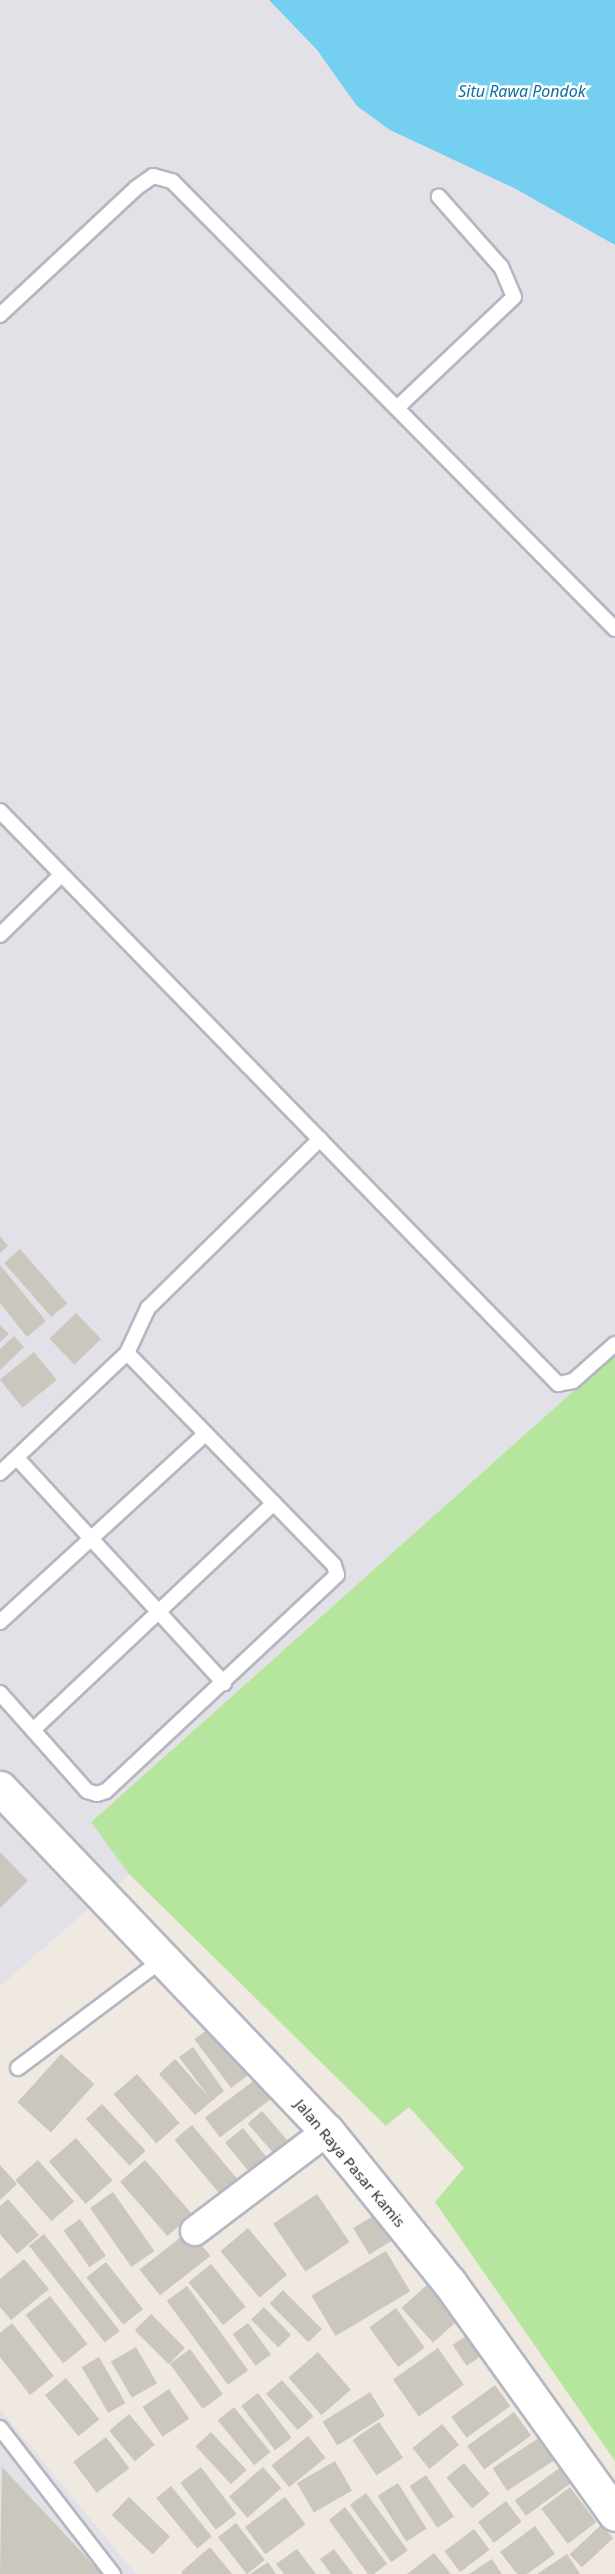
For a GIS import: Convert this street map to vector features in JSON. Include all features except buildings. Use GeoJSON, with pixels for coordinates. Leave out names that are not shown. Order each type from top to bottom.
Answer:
{"type":"FeatureCollection","features":[{"type":"Feature","properties":{"kind":"main road","name":"Jalan Raya Pasar Kamis"},"geometry":{"type":"LineString","coordinates":[[0,1788],[327,2131],[449,2282],[615,2514]]}},
{"type":"Feature","properties":{"kind":"street"},"geometry":{"type":"LineString","coordinates":[[195,2231],[327,2131]]}},
{"type":"Feature","properties":{"kind":"lane"},"geometry":{"type":"LineString","coordinates":[[0,315],[153,176],[172,181],[615,629]]}},
{"type":"Feature","properties":{"kind":"lane"},"geometry":{"type":"LineString","coordinates":[[396,408],[514,297],[501,267],[439,197]]}},
{"type":"Feature","properties":{"kind":"lane"},"geometry":{"type":"LineString","coordinates":[[0,811],[558,1384],[573,1381],[615,1344]]}},
{"type":"Feature","properties":{"kind":"lane"},"geometry":{"type":"LineString","coordinates":[[0,935],[61,875]]}},
{"type":"Feature","properties":{"kind":"lane"},"geometry":{"type":"LineString","coordinates":[[0,1473],[128,1353],[148,1308],[320,1139]]}},
{"type":"Feature","properties":{"kind":"lane"},"geometry":{"type":"LineString","coordinates":[[0,1693],[87,1791],[96,1794],[106,1791],[337,1575],[334,1565],[204,1435],[128,1353]]}},
{"type":"Feature","properties":{"kind":"lane"},"geometry":{"type":"LineString","coordinates":[[0,1622],[204,1435]]}},
{"type":"Feature","properties":{"kind":"lane"},"geometry":{"type":"LineString","coordinates":[[17,1458],[157,1613],[224,1683]]}},
{"type":"Feature","properties":{"kind":"lane"},"geometry":{"type":"LineString","coordinates":[[33,1730],[274,1503]]}},
{"type":"Feature","properties":{"kind":"lane"},"geometry":{"type":"LineString","coordinates":[[18,2068],[163,1959]]}},
{"type":"Feature","properties":{"kind":"lane"},"geometry":{"type":"LineString","coordinates":[[2,2435],[113,2574]]}},
{"type":"Feature","properties":{"kind":"shaded area"},"geometry":{"type":"Polygon","coordinates":[[[0,0],[269,0],[390,130],[514,188],[615,245],[615,1354],[91,1821],[129,1874],[0,1986],[0,0]]]}},
{"type":"Feature","properties":{"kind":"shaded area"},"geometry":{"type":"Polygon","coordinates":[[[0,2409],[136,2574],[0,2574],[0,2409]]]}},
{"type":"Feature","properties":{"kind":"green space"},"geometry":{"type":"Polygon","coordinates":[[[615,1354],[615,2461],[435,2202],[464,2168],[409,2107],[386,2126],[129,1874],[91,1822],[615,1354]]]}},
{"type":"Feature","properties":{"kind":"water","name":"Situ Rawa Pondok"},"geometry":{"type":"Polygon","coordinates":[[[269,0],[615,0],[615,245],[514,188],[390,130],[357,106],[317,50],[269,0]]]}}]}
